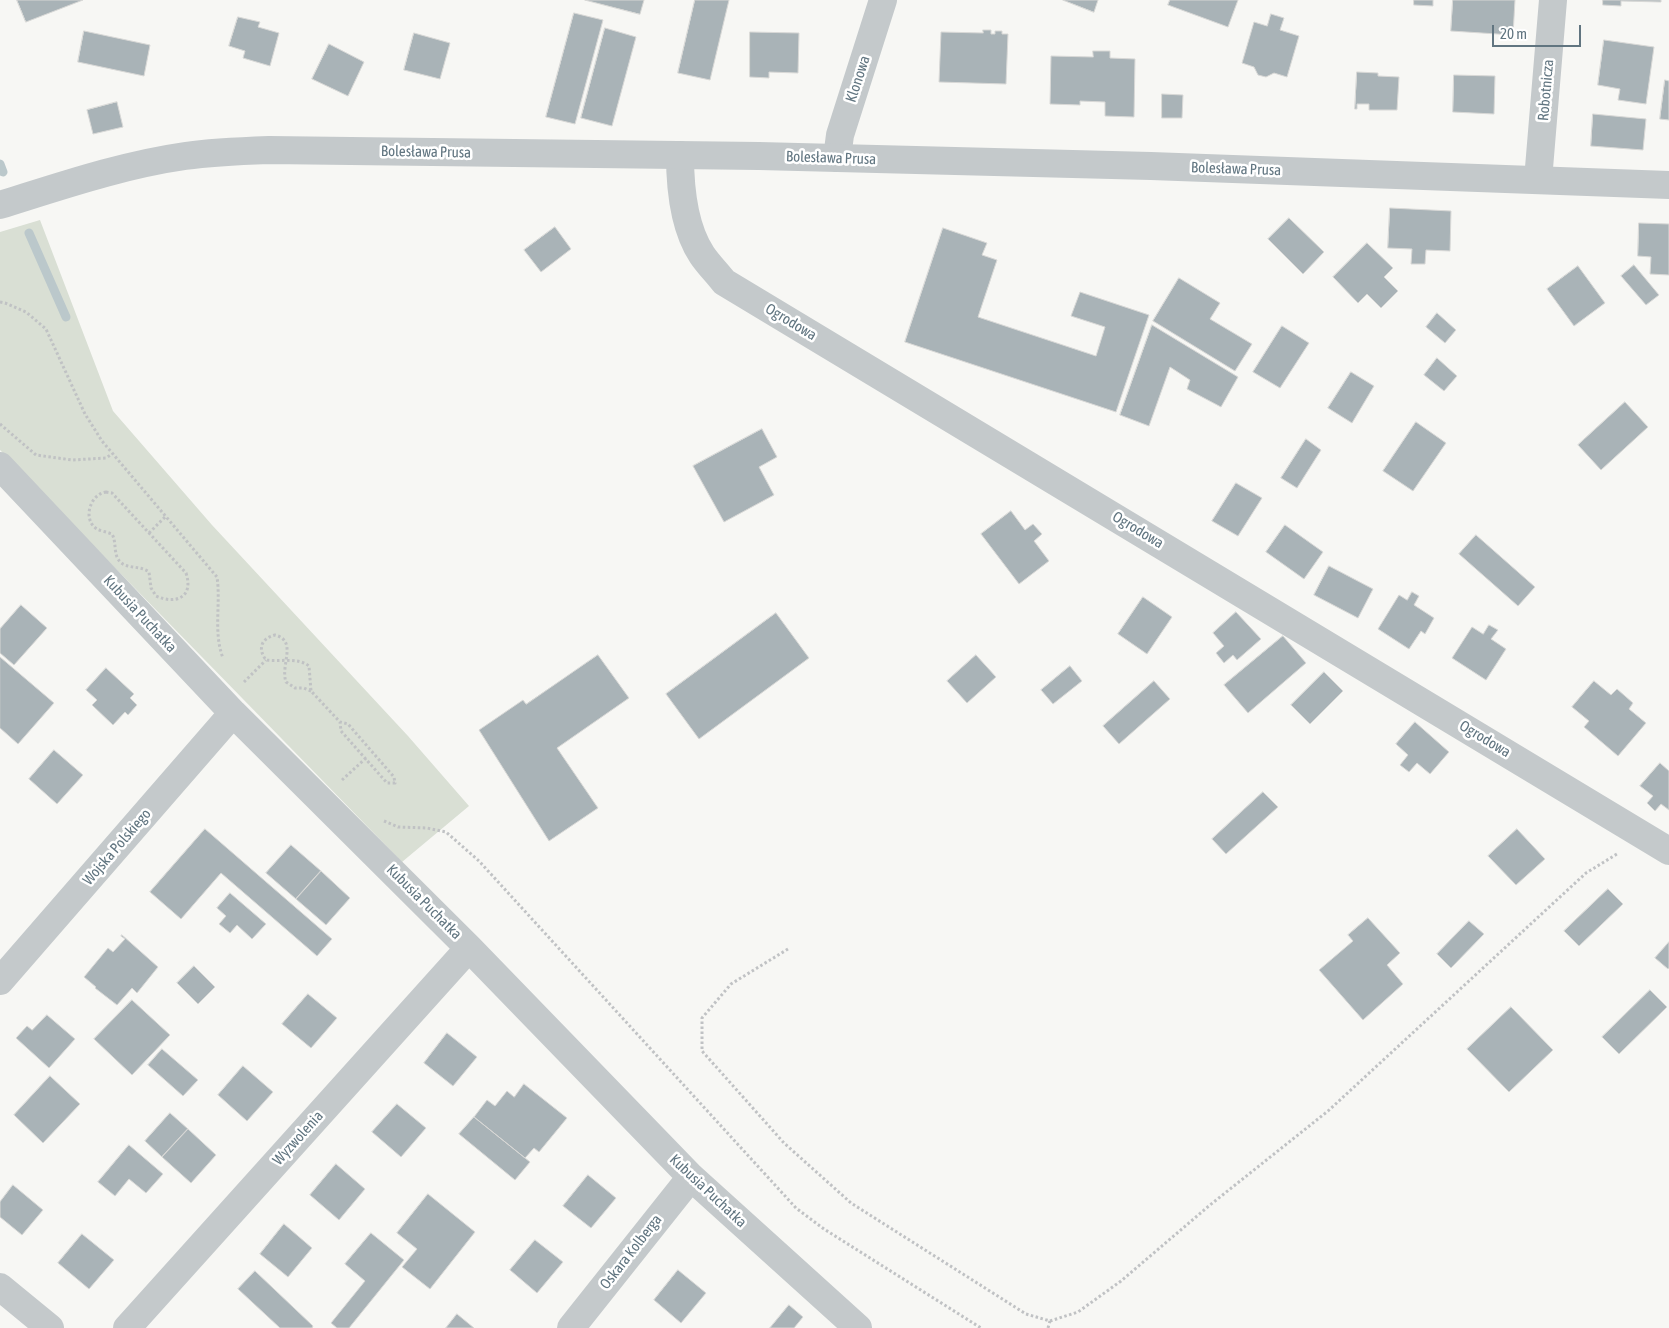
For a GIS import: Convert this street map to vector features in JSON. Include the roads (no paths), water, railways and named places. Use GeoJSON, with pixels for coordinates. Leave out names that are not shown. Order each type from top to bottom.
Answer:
{"type":"FeatureCollection","features":[{"type":"Feature","properties":{"kind":"street","name":"Klonowa"},"geometry":{"type":"LineString","coordinates":[[837,158],[840,135],[883,0]]}},
{"type":"Feature","properties":{"kind":"street","name":"Robotnicza"},"geometry":{"type":"LineString","coordinates":[[1538,180],[1553,0]]}},
{"type":"Feature","properties":{"kind":"street","name":"Bolesława Prusa"},"geometry":{"type":"LineString","coordinates":[[0,205],[134,166],[185,156],[226,151],[279,150],[837,158],[1151,166],[1669,185]]}},
{"type":"Feature","properties":{"kind":"street","name":"Ogrodowa"},"geometry":{"type":"LineString","coordinates":[[680,155],[680,183],[692,233],[701,254],[724,282],[1669,851]]}},
{"type":"Feature","properties":{"kind":"street","name":"Kubusia Puchatka"},"geometry":{"type":"LineString","coordinates":[[0,466],[233,713],[469,948],[691,1177],[858,1328]]}},
{"type":"Feature","properties":{"kind":"street","name":"Wojska Polskiego"},"geometry":{"type":"LineString","coordinates":[[0,981],[233,713]]}},
{"type":"Feature","properties":{"kind":"street","name":"Wyzwolenia"},"geometry":{"type":"LineString","coordinates":[[127,1328],[469,948]]}},
{"type":"Feature","properties":{"kind":"street","name":"Oskara Kolberga"},"geometry":{"type":"LineString","coordinates":[[571,1328],[691,1177]]}},
{"type":"Feature","properties":{"kind":"street"},"geometry":{"type":"LineString","coordinates":[[0,1287],[50,1328]]}},
{"type":"Feature","properties":{"kind":"waterway"},"geometry":{"type":"LineString","coordinates":[[0,164],[3,172]]}},
{"type":"Feature","properties":{"kind":"waterway"},"geometry":{"type":"LineString","coordinates":[[29,233],[66,317]]}}]}
